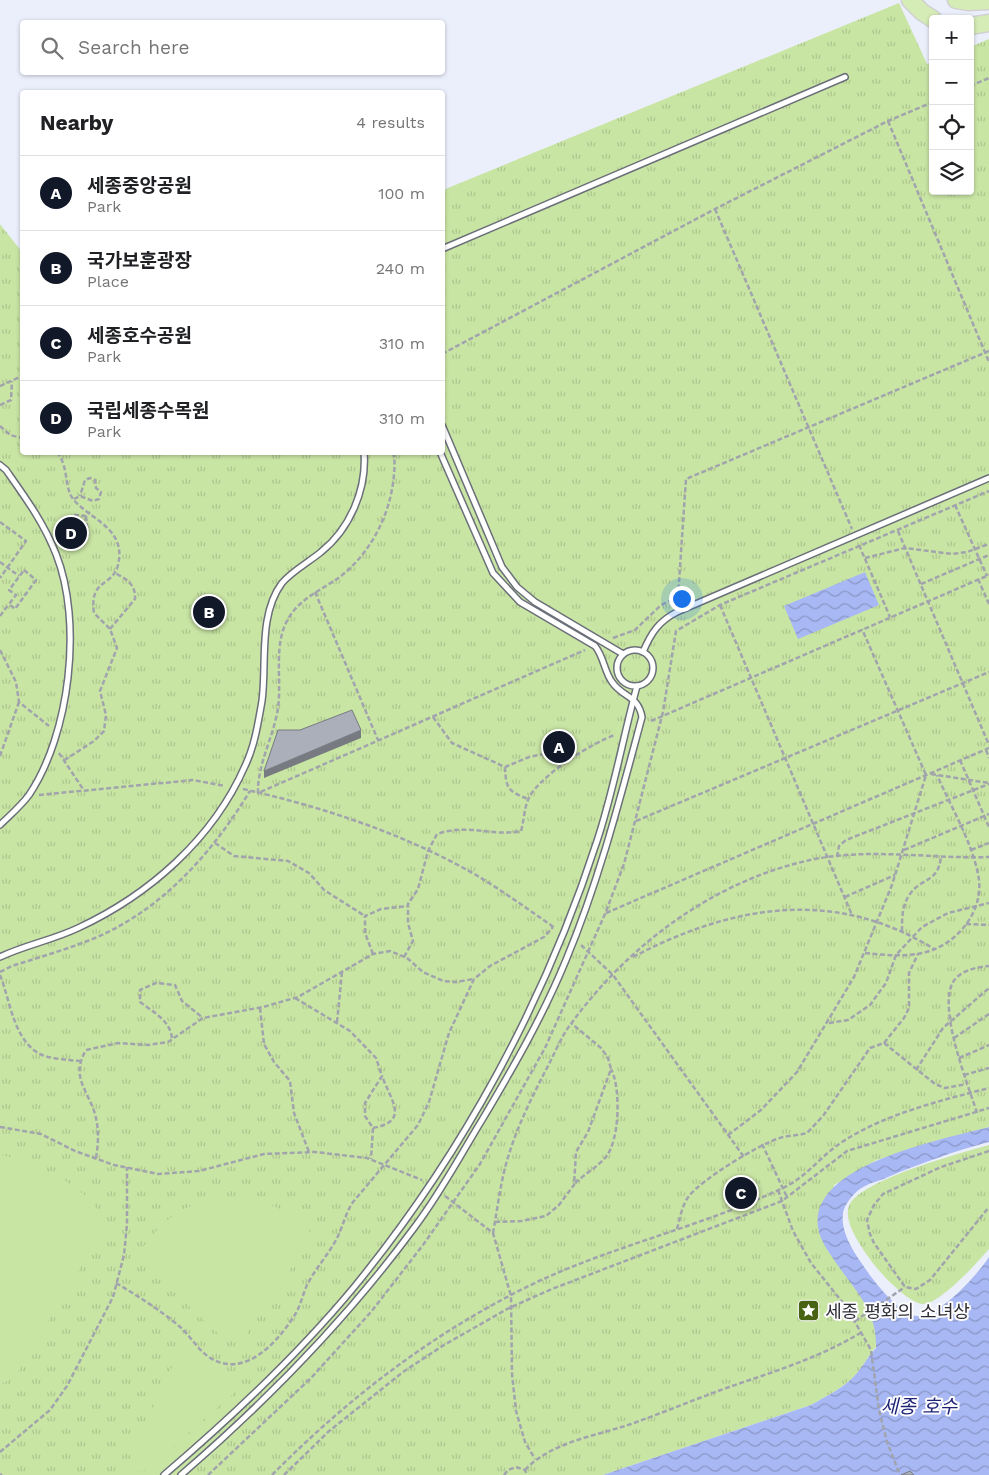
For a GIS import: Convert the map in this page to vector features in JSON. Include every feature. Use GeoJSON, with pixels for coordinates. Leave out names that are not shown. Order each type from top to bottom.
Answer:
{"type":"FeatureCollection","features":[{"type":"Feature","properties":{"kind":"main road"},"geometry":{"type":"LineString","coordinates":[[910,0],[929,16]]}},
{"type":"Feature","properties":{"kind":"main road"},"geometry":{"type":"LineString","coordinates":[[956,0],[968,2],[989,0]]}},
{"type":"Feature","properties":{"kind":"main road"},"geometry":{"type":"LineString","coordinates":[[974,25],[989,23]]}},
{"type":"Feature","properties":{"kind":"lane"},"geometry":{"type":"LineString","coordinates":[[445,248],[845,77]]}},
{"type":"Feature","properties":{"kind":"lane"},"geometry":{"type":"LineString","coordinates":[[445,432],[502,567],[516,587],[535,602],[623,654]]}},
{"type":"Feature","properties":{"kind":"lane"},"geometry":{"type":"LineString","coordinates":[[0,957],[77,929],[148,888],[197,841],[216,817],[245,767],[257,732],[263,690],[266,626],[273,603],[282,583],[323,551],[339,534],[360,494],[365,468],[364,455]]}},
{"type":"Feature","properties":{"kind":"lane"},"geometry":{"type":"LineString","coordinates":[[181,1475],[241,1424],[331,1332],[410,1233],[438,1192],[510,1073],[542,1012],[574,940],[614,827],[642,717],[640,707],[634,699],[612,683],[602,655],[595,646],[520,602],[493,573],[441,455]]}},
{"type":"Feature","properties":{"kind":"lane"},"geometry":{"type":"LineString","coordinates":[[0,465],[6,470],[36,512],[56,554],[64,579],[68,608],[70,666],[68,690],[56,732],[38,778],[28,796],[0,825]]}},
{"type":"Feature","properties":{"kind":"lane"},"geometry":{"type":"LineString","coordinates":[[643,652],[651,632],[665,618],[989,478]]}},
{"type":"Feature","properties":{"kind":"lane"},"geometry":{"type":"LineString","coordinates":[[635,650],[643,652],[650,659],[653,671],[647,681],[637,686],[626,684],[618,676],[617,664],[623,654],[635,650]]}},
{"type":"Feature","properties":{"kind":"lane"},"geometry":{"type":"LineString","coordinates":[[164,1475],[208,1437],[280,1369],[354,1287],[402,1224],[463,1133],[501,1068],[563,933],[598,840],[637,686]]}},
{"type":"Feature","properties":{"kind":"path"},"geometry":{"type":"LineString","coordinates":[[974,84],[989,78]]}},
{"type":"Feature","properties":{"kind":"path"},"geometry":{"type":"LineString","coordinates":[[445,352],[715,209],[888,121],[929,104]]}},
{"type":"Feature","properties":{"kind":"path"},"geometry":{"type":"LineString","coordinates":[[888,121],[989,362]]}},
{"type":"Feature","properties":{"kind":"path"},"geometry":{"type":"LineString","coordinates":[[715,209],[890,617]]}},
{"type":"Feature","properties":{"kind":"path"},"geometry":{"type":"LineString","coordinates":[[676,631],[686,479],[989,351]]}},
{"type":"Feature","properties":{"kind":"path"},"geometry":{"type":"LineString","coordinates":[[0,386],[20,377]]}},
{"type":"Feature","properties":{"kind":"path"},"geometry":{"type":"LineString","coordinates":[[0,405],[11,400],[12,381]]}},
{"type":"Feature","properties":{"kind":"path"},"geometry":{"type":"LineString","coordinates":[[0,426],[10,435],[20,438]]}},
{"type":"Feature","properties":{"kind":"path"},"geometry":{"type":"LineString","coordinates":[[58,455],[66,470],[74,499],[104,524],[114,539],[119,557],[115,573],[98,586],[94,598],[94,613],[110,628],[118,648],[100,691],[106,715],[104,732],[94,742],[63,761]]}},
{"type":"Feature","properties":{"kind":"path"},"geometry":{"type":"LineString","coordinates":[[258,792],[257,781],[269,745],[278,707],[282,635],[288,619],[315,592],[346,572],[364,552],[381,525],[393,487],[394,455]]}},
{"type":"Feature","properties":{"kind":"path"},"geometry":{"type":"LineString","coordinates":[[74,499],[80,496],[85,480],[90,478],[96,480],[96,488],[101,492],[99,500],[93,501],[80,496]]}},
{"type":"Feature","properties":{"kind":"path"},"geometry":{"type":"LineString","coordinates":[[640,725],[988,575],[979,559],[956,505]]}},
{"type":"Feature","properties":{"kind":"path"},"geometry":{"type":"LineString","coordinates":[[86,516],[88,535],[83,540],[79,540],[75,531],[65,525],[65,519],[74,515],[86,516],[90,512]]}},
{"type":"Feature","properties":{"kind":"path"},"geometry":{"type":"LineString","coordinates":[[0,522],[26,541],[0,578]]}},
{"type":"Feature","properties":{"kind":"path"},"geometry":{"type":"LineString","coordinates":[[898,530],[962,682],[988,748],[989,758]]}},
{"type":"Feature","properties":{"kind":"path"},"geometry":{"type":"LineString","coordinates":[[865,558],[905,548],[940,554],[952,554],[989,544]]}},
{"type":"Feature","properties":{"kind":"path"},"geometry":{"type":"LineString","coordinates":[[921,584],[989,555]]}},
{"type":"Feature","properties":{"kind":"path"},"geometry":{"type":"LineString","coordinates":[[0,562],[20,576]]}},
{"type":"Feature","properties":{"kind":"path"},"geometry":{"type":"LineString","coordinates":[[0,616],[9,604],[16,595],[9,590],[24,570],[36,580],[15,609],[9,604]]}},
{"type":"Feature","properties":{"kind":"path"},"geometry":{"type":"LineString","coordinates":[[110,628],[135,599],[136,594],[130,582],[115,573]]}},
{"type":"Feature","properties":{"kind":"path"},"geometry":{"type":"LineString","coordinates":[[978,580],[989,604]]}},
{"type":"Feature","properties":{"kind":"path"},"geometry":{"type":"LineString","coordinates":[[315,592],[378,740]]}},
{"type":"Feature","properties":{"kind":"path"},"geometry":{"type":"LineString","coordinates":[[604,642],[635,630],[661,605],[678,597]]}},
{"type":"Feature","properties":{"kind":"path"},"geometry":{"type":"LineString","coordinates":[[720,605],[852,915]]}},
{"type":"Feature","properties":{"kind":"path"},"geometry":{"type":"LineString","coordinates":[[728,1135],[761,1110],[797,1072],[828,1023],[865,953],[878,922],[904,850],[928,774],[897,710],[862,629]]}},
{"type":"Feature","properties":{"kind":"path"},"geometry":{"type":"LineString","coordinates":[[258,792],[595,646]]}},
{"type":"Feature","properties":{"kind":"path"},"geometry":{"type":"LineString","coordinates":[[0,650],[16,682],[19,702],[0,756]]}},
{"type":"Feature","properties":{"kind":"path"},"geometry":{"type":"LineString","coordinates":[[636,821],[989,672]]}},
{"type":"Feature","properties":{"kind":"path"},"geometry":{"type":"LineString","coordinates":[[19,702],[56,732]]}},
{"type":"Feature","properties":{"kind":"path"},"geometry":{"type":"LineString","coordinates":[[433,716],[452,744],[505,767],[529,757],[558,751],[570,760]]}},
{"type":"Feature","properties":{"kind":"path"},"geometry":{"type":"LineString","coordinates":[[404,957],[413,941],[408,923],[408,906],[418,889],[428,851],[437,834],[451,829],[474,828],[505,834],[522,831],[528,799],[570,760],[607,738],[627,731]]}},
{"type":"Feature","properties":{"kind":"path"},"geometry":{"type":"LineString","coordinates":[[52,741],[63,761],[83,789]]}},
{"type":"Feature","properties":{"kind":"path"},"geometry":{"type":"LineString","coordinates":[[605,914],[988,748]]}},
{"type":"Feature","properties":{"kind":"path"},"geometry":{"type":"LineString","coordinates":[[960,760],[989,827]]}},
{"type":"Feature","properties":{"kind":"path"},"geometry":{"type":"LineString","coordinates":[[505,767],[506,783],[511,792],[528,799]]}},
{"type":"Feature","properties":{"kind":"path"},"geometry":{"type":"LineString","coordinates":[[928,774],[989,784]]}},
{"type":"Feature","properties":{"kind":"path"},"geometry":{"type":"LineString","coordinates":[[865,953],[918,954],[934,949],[946,944],[972,918],[980,886],[971,850],[937,775]]}},
{"type":"Feature","properties":{"kind":"path"},"geometry":{"type":"LineString","coordinates":[[28,796],[83,789],[193,780],[258,792],[325,811],[412,842],[475,875],[563,933]]}},
{"type":"Feature","properties":{"kind":"path"},"geometry":{"type":"LineString","coordinates":[[837,857],[839,846],[846,840],[914,815],[989,784]]}},
{"type":"Feature","properties":{"kind":"path"},"geometry":{"type":"LineString","coordinates":[[904,850],[989,814]]}},
{"type":"Feature","properties":{"kind":"path"},"geometry":{"type":"LineString","coordinates":[[215,843],[234,856],[288,861],[309,873],[324,890],[365,916]]}},
{"type":"Feature","properties":{"kind":"path"},"geometry":{"type":"LineString","coordinates":[[971,850],[989,843]]}},
{"type":"Feature","properties":{"kind":"path"},"geometry":{"type":"LineString","coordinates":[[535,1459],[525,1442],[516,1411],[509,1308],[510,1296],[508,1281],[493,1233],[512,1144],[528,1105],[571,1023],[613,975],[658,932],[754,876],[816,859],[837,857],[885,854],[989,857]]}},
{"type":"Feature","properties":{"kind":"path"},"geometry":{"type":"LineString","coordinates":[[902,932],[902,911],[909,894],[934,876],[938,870],[941,857]]}},
{"type":"Feature","properties":{"kind":"path"},"geometry":{"type":"LineString","coordinates":[[845,897],[895,875]]}},
{"type":"Feature","properties":{"kind":"path"},"geometry":{"type":"LineString","coordinates":[[828,1023],[848,1020],[870,1005],[882,990],[896,955],[912,936],[938,917],[989,903]]}},
{"type":"Feature","properties":{"kind":"path"},"geometry":{"type":"LineString","coordinates":[[365,916],[381,909],[408,906]]}},
{"type":"Feature","properties":{"kind":"path"},"geometry":{"type":"LineString","coordinates":[[628,960],[676,936],[741,915],[771,910],[806,909],[852,915],[878,922],[912,936],[934,949]]}},
{"type":"Feature","properties":{"kind":"path"},"geometry":{"type":"LineString","coordinates":[[365,916],[365,933],[373,954]]}},
{"type":"Feature","properties":{"kind":"path"},"geometry":{"type":"LineString","coordinates":[[966,924],[989,925]]}},
{"type":"Feature","properties":{"kind":"path"},"geometry":{"type":"LineString","coordinates":[[116,1283],[177,1324],[206,1356],[217,1362],[243,1363],[270,1346],[296,1312],[308,1284],[326,1259],[339,1235],[344,1215],[363,1188],[410,1137],[425,1112],[449,1034],[474,979],[490,966],[544,937],[554,926]]}},
{"type":"Feature","properties":{"kind":"path"},"geometry":{"type":"LineString","coordinates":[[574,940],[588,949],[613,975],[744,1157]]}},
{"type":"Feature","properties":{"kind":"path"},"geometry":{"type":"LineString","coordinates":[[96,1158],[97,1124],[93,1107],[85,1095],[80,1061],[86,1050],[118,1043],[148,1045],[168,1042],[203,1018],[294,998],[373,954],[390,951],[404,957],[423,972],[443,981],[456,982],[474,979]]}},
{"type":"Feature","properties":{"kind":"path"},"geometry":{"type":"LineString","coordinates":[[677,1229],[681,1211],[688,1196],[703,1182],[762,1144],[784,1136],[808,1133],[823,1116],[870,1048],[884,1042],[910,1008],[909,973],[918,954]]}},
{"type":"Feature","properties":{"kind":"path"},"geometry":{"type":"LineString","coordinates":[[977,1113],[954,1038],[950,994],[952,984],[957,977],[966,971],[989,966]]}},
{"type":"Feature","properties":{"kind":"path"},"geometry":{"type":"LineString","coordinates":[[337,1022],[342,972]]}},
{"type":"Feature","properties":{"kind":"path"},"geometry":{"type":"LineString","coordinates":[[0,975],[7,992],[12,1016],[29,1046],[46,1056],[80,1061]]}},
{"type":"Feature","properties":{"kind":"path"},"geometry":{"type":"LineString","coordinates":[[172,1039],[171,1033],[158,1014],[140,1002],[140,990],[156,983],[175,985],[182,1001],[203,1018]]}},
{"type":"Feature","properties":{"kind":"path"},"geometry":{"type":"LineString","coordinates":[[916,1070],[936,1038],[951,1020],[989,988]]}},
{"type":"Feature","properties":{"kind":"path"},"geometry":{"type":"LineString","coordinates":[[294,998],[350,1031],[376,1058],[395,1105],[394,1119],[388,1125],[373,1128]]}},
{"type":"Feature","properties":{"kind":"path"},"geometry":{"type":"LineString","coordinates":[[260,1007],[264,1044],[274,1062],[290,1081],[294,1113],[309,1152]]}},
{"type":"Feature","properties":{"kind":"path"},"geometry":{"type":"LineString","coordinates":[[954,1038],[989,1014]]}},
{"type":"Feature","properties":{"kind":"path"},"geometry":{"type":"LineString","coordinates":[[495,1222],[522,1221],[546,1216],[559,1205],[574,1184],[606,1158],[614,1144],[616,1104],[614,1075],[608,1058],[601,1048],[571,1023]]}},
{"type":"Feature","properties":{"kind":"path"},"geometry":{"type":"LineString","coordinates":[[884,1042],[935,1084],[945,1088],[967,1084]]}},
{"type":"Feature","properties":{"kind":"path"},"geometry":{"type":"LineString","coordinates":[[959,1058],[989,1045]]}},
{"type":"Feature","properties":{"kind":"path"},"geometry":{"type":"LineString","coordinates":[[964,1075],[989,1068]]}},
{"type":"Feature","properties":{"kind":"path"},"geometry":{"type":"LineString","coordinates":[[574,1184],[576,1152],[588,1132],[611,1069]]}},
{"type":"Feature","properties":{"kind":"path"},"geometry":{"type":"LineString","coordinates":[[371,1159],[373,1128],[365,1116],[365,1103],[382,1076]]}},
{"type":"Feature","properties":{"kind":"path"},"geometry":{"type":"LineString","coordinates":[[272,1475],[329,1420],[381,1377],[448,1332],[510,1296],[540,1281],[783,1188],[804,1174],[840,1143],[863,1129],[910,1111],[989,1088]]}},
{"type":"Feature","properties":{"kind":"path"},"geometry":{"type":"LineString","coordinates":[[284,1475],[328,1432],[403,1372],[452,1340],[509,1308],[552,1289],[782,1201],[847,1151],[989,1108]]}},
{"type":"Feature","properties":{"kind":"path"},"geometry":{"type":"LineString","coordinates":[[0,1127],[41,1134],[96,1158],[158,1174],[199,1170],[264,1154],[309,1152],[371,1159],[420,1178],[429,1185]]}},
{"type":"Feature","properties":{"kind":"path"},"geometry":{"type":"LineString","coordinates":[[762,1144],[787,1197]]}},
{"type":"Feature","properties":{"kind":"path"},"geometry":{"type":"LineString","coordinates":[[904,1287],[870,1234],[867,1220],[874,1205],[883,1194],[941,1167],[989,1151]]}},
{"type":"Feature","properties":{"kind":"path"},"geometry":{"type":"LineString","coordinates":[[0,1452],[50,1410],[66,1386],[113,1297],[124,1256],[127,1224],[127,1167]]}},
{"type":"Feature","properties":{"kind":"path"},"geometry":{"type":"LineString","coordinates":[[778,1190],[793,1231],[811,1263],[855,1320],[871,1350],[879,1410],[887,1442],[900,1475]]}},
{"type":"Feature","properties":{"kind":"path"},"geometry":{"type":"LineString","coordinates":[[438,1192],[493,1233]]}},
{"type":"Feature","properties":{"kind":"path"},"geometry":{"type":"LineString","coordinates":[[855,1320],[904,1287],[916,1289],[930,1280],[989,1207]]}},
{"type":"Feature","properties":{"kind":"path"},"geometry":{"type":"LineString","coordinates":[[525,1470],[535,1459],[557,1448],[630,1424],[826,1352],[862,1332]]}},
{"type":"Feature","properties":{"kind":"path"},"geometry":{"type":"LineString","coordinates":[[504,1475],[508,1470],[516,1467],[525,1470],[527,1475]]}},
{"type":"Feature","properties":{"kind":"green space"},"geometry":{"type":"Polygon","coordinates":[[[899,3],[927,64],[929,63],[929,195],[974,195],[974,45],[989,39],[989,1127],[877,1160],[834,1185],[841,1269],[866,1303],[877,1332],[876,1347],[847,1383],[811,1405],[603,1475],[0,1475],[0,224],[20,249],[20,455],[445,455],[445,189],[899,3]]]}},
{"type":"Feature","properties":{"kind":"green space"},"geometry":{"type":"Polygon","coordinates":[[[989,1145],[989,1249],[958,1281],[939,1297],[923,1304],[911,1300],[880,1271],[856,1238],[849,1221],[849,1206],[857,1196],[890,1177],[989,1145]]]}},
{"type":"Feature","properties":{"kind":"green space"},"geometry":{"type":"Polygon","coordinates":[[[0,1155],[40,1167],[79,1190],[97,1209],[104,1228],[20,1369],[9,1380],[0,1384],[0,1155]]]}},
{"type":"Feature","properties":{"kind":"green space"},"geometry":{"type":"Polygon","coordinates":[[[225,1197],[251,1200],[274,1206],[295,1217],[313,1236],[244,1337],[223,1338],[136,1256],[155,1232],[173,1216],[195,1204],[225,1197]]]}},
{"type":"Feature","properties":{"kind":"green space"},"geometry":{"type":"Polygon","coordinates":[[[184,1353],[189,1353],[212,1370],[238,1375],[242,1386],[150,1467],[142,1472],[135,1470],[130,1456],[171,1369],[177,1358],[184,1353]]]}},
{"type":"Feature","properties":{"kind":"water"},"geometry":{"type":"Polygon","coordinates":[[[865,572],[879,605],[798,639],[784,606],[865,572]]]}},
{"type":"Feature","properties":{"kind":"water","name":"세종 호수"},"geometry":{"type":"Polygon","coordinates":[[[989,1127],[989,1142],[938,1158],[863,1187],[847,1203],[843,1213],[843,1221],[850,1244],[871,1277],[897,1305],[917,1316],[926,1315],[947,1303],[967,1284],[989,1257],[989,1475],[603,1475],[811,1405],[847,1383],[876,1348],[875,1335],[870,1314],[865,1304],[823,1243],[818,1227],[821,1205],[835,1186],[857,1171],[884,1158],[913,1147],[989,1127]]]}},
{"type":"Feature","properties":{"kind":"building"},"geometry":{"type":"Polygon","coordinates":[[[352,710],[361,730],[264,771],[278,730],[300,730],[352,710]]]}},
{"type":"Feature","properties":{"kind":"building"},"geometry":{"type":"Polygon","coordinates":[[[910,1471],[914,1475],[901,1475],[910,1471]]]}},
{"type":"Feature","properties":{"kind":"place","name":"국립세종수목원"},"geometry":{"type":"Point","coordinates":[71,533]}},
{"type":"Feature","properties":{"kind":"place","name":"국가보훈광장"},"geometry":{"type":"Point","coordinates":[209,612]}},
{"type":"Feature","properties":{"kind":"place","name":"세종중앙공원"},"geometry":{"type":"Point","coordinates":[559,747]}},
{"type":"Feature","properties":{"kind":"place","name":"세종호수공원"},"geometry":{"type":"Point","coordinates":[741,1193]}},
{"type":"Feature","properties":{"kind":"place","name":"세종 평화의 소녀상"},"geometry":{"type":"Point","coordinates":[809,1311]}}]}
